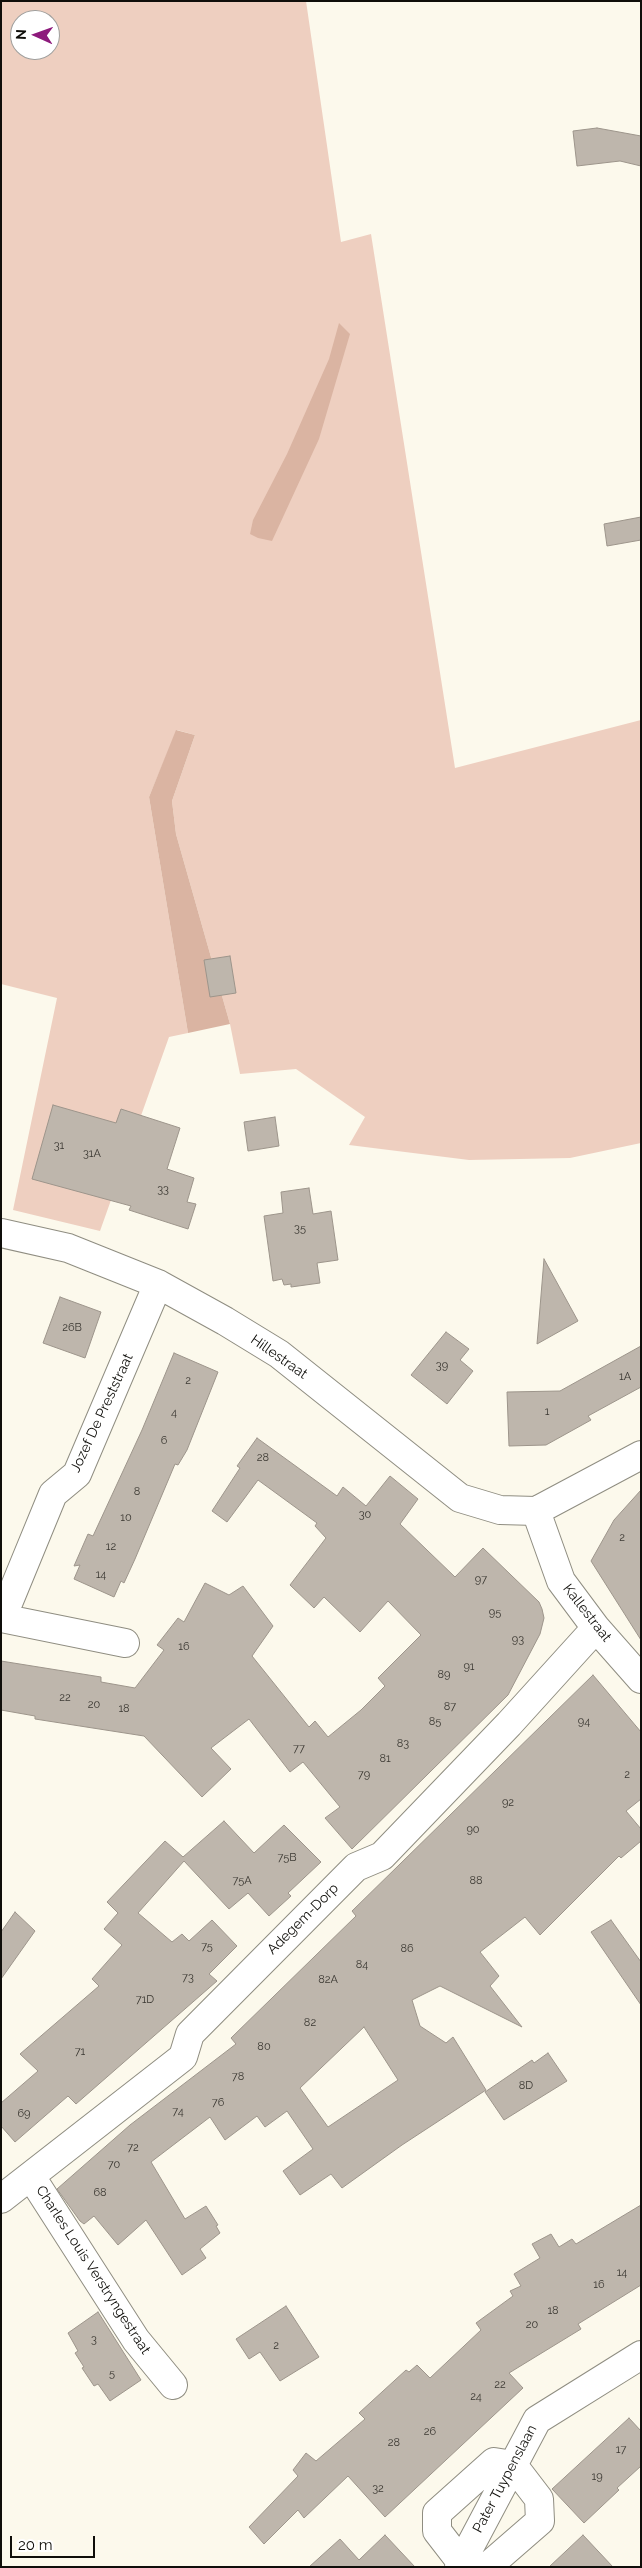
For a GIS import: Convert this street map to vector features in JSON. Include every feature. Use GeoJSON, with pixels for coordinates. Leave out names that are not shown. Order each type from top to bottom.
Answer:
{"type":"FeatureCollection","features":[{"type":"Feature","properties":{"kind":"street","name":"Hillestraat"},"geometry":{"type":"LineString","coordinates":[[1,1232],[68,1248],[158,1284],[279,1354],[460,1498],[500,1510],[536,1511]]}},
{"type":"Feature","properties":{"kind":"street","name":"Jozef De Preststraat"},"geometry":{"type":"LineString","coordinates":[[125,1643],[1,1618],[53,1494],[77,1474],[158,1284]]}},
{"type":"Feature","properties":{"kind":"street"},"geometry":{"type":"LineString","coordinates":[[536,1511],[641,1455]]}},
{"type":"Feature","properties":{"kind":"street","name":"Kallestraat"},"geometry":{"type":"LineString","coordinates":[[536,1511],[561,1581],[596,1628],[641,1679]]}},
{"type":"Feature","properties":{"kind":"street","name":"Adegem-Dorp"},"geometry":{"type":"LineString","coordinates":[[1,2199],[32,2178],[166,2068],[183,2057],[190,2034],[301,1920],[356,1867],[382,1856],[509,1724],[596,1628]]}},
{"type":"Feature","properties":{"kind":"street","name":"Charles Louis Verstryngestraat"},"geometry":{"type":"LineString","coordinates":[[32,2178],[136,2340],[173,2385]]}},
{"type":"Feature","properties":{"kind":"street","name":"Pater Tuypenslaan"},"geometry":{"type":"LineString","coordinates":[[469,2566],[512,2465],[537,2420],[641,2356]]}},
{"type":"Feature","properties":{"kind":"street"},"geometry":{"type":"LineString","coordinates":[[494,2462],[512,2465],[539,2499],[540,2521],[469,2566],[437,2531],[437,2513],[494,2462]]}},
{"type":"Feature","properties":{"kind":"shaded area"},"geometry":{"type":"Polygon","coordinates":[[[1,1],[306,1],[341,242],[371,234],[455,768],[641,720],[641,1143],[570,1158],[469,1160],[349,1145],[365,1117],[296,1069],[240,1074],[230,1024],[176,834],[172,801],[195,735],[177,730],[149,797],[188,1033],[169,1037],[100,1231],[13,1210],[57,998],[1,984],[1,1]]]}},
{"type":"Feature","properties":{"kind":"shaded area"},"geometry":{"type":"Polygon","coordinates":[[[339,323],[350,334],[319,439],[272,541],[258,538],[250,534],[253,520],[287,454],[329,359],[339,323]]]}},
{"type":"Feature","properties":{"kind":"shaded area"},"geometry":{"type":"Polygon","coordinates":[[[176,730],[195,735],[172,801],[176,834],[230,1024],[188,1033],[149,797],[176,730]]]}},
{"type":"Feature","properties":{"kind":"building"},"geometry":{"type":"Polygon","coordinates":[[[597,128],[641,136],[641,166],[620,161],[577,166],[573,131],[597,128]]]}},
{"type":"Feature","properties":{"kind":"building"},"geometry":{"type":"Polygon","coordinates":[[[641,517],[641,540],[607,546],[604,524],[641,517]]]}},
{"type":"Feature","properties":{"kind":"building"},"geometry":{"type":"Polygon","coordinates":[[[230,956],[236,993],[210,997],[204,960],[230,956]]]}},
{"type":"Feature","properties":{"kind":"building"},"geometry":{"type":"Polygon","coordinates":[[[53,1105],[116,1123],[121,1109],[180,1128],[167,1169],[194,1178],[187,1202],[196,1204],[188,1229],[129,1210],[131,1206],[32,1179],[53,1105]]]}},
{"type":"Feature","properties":{"kind":"building"},"geometry":{"type":"Polygon","coordinates":[[[275,1117],[279,1146],[248,1151],[244,1122],[275,1117]]]}},
{"type":"Feature","properties":{"kind":"building"},"geometry":{"type":"Polygon","coordinates":[[[309,1188],[313,1214],[331,1211],[338,1260],[317,1263],[320,1283],[291,1287],[291,1284],[284,1285],[282,1279],[273,1281],[264,1216],[283,1213],[281,1192],[309,1188]]]}},
{"type":"Feature","properties":{"kind":"building"},"geometry":{"type":"Polygon","coordinates":[[[544,1259],[578,1321],[537,1344],[544,1259]]]}},
{"type":"Feature","properties":{"kind":"building"},"geometry":{"type":"Polygon","coordinates":[[[60,1297],[101,1312],[85,1358],[43,1343],[60,1297]]]}},
{"type":"Feature","properties":{"kind":"building"},"geometry":{"type":"Polygon","coordinates":[[[446,1332],[469,1349],[460,1360],[473,1371],[447,1404],[411,1375],[446,1332]]]}},
{"type":"Feature","properties":{"kind":"building"},"geometry":{"type":"Polygon","coordinates":[[[641,1346],[641,1387],[588,1416],[591,1420],[546,1445],[509,1446],[507,1392],[560,1391],[641,1346]]]}},
{"type":"Feature","properties":{"kind":"building"},"geometry":{"type":"Polygon","coordinates":[[[174,1353],[218,1372],[187,1450],[178,1465],[175,1464],[124,1583],[121,1581],[114,1597],[74,1579],[80,1565],[74,1566],[88,1534],[93,1536],[142,1430],[174,1353]]]}},
{"type":"Feature","properties":{"kind":"building"},"geometry":{"type":"Polygon","coordinates":[[[257,1438],[337,1496],[343,1487],[366,1506],[390,1476],[418,1499],[400,1524],[455,1577],[483,1548],[539,1602],[542,1609],[544,1618],[540,1634],[508,1695],[352,1849],[325,1818],[340,1807],[303,1762],[290,1772],[249,1719],[211,1748],[231,1769],[202,1797],[144,1736],[35,1719],[35,1716],[1,1710],[1,1661],[101,1677],[101,1682],[135,1688],[164,1650],[157,1645],[178,1618],[184,1622],[205,1583],[229,1595],[243,1586],[273,1626],[252,1656],[309,1727],[315,1721],[328,1737],[361,1710],[385,1686],[378,1678],[421,1635],[388,1601],[360,1632],[324,1597],[314,1608],[290,1585],[326,1538],[315,1526],[317,1523],[258,1480],[227,1522],[212,1511],[240,1468],[237,1466],[257,1438]]]}},
{"type":"Feature","properties":{"kind":"building"},"geometry":{"type":"Polygon","coordinates":[[[641,1490],[641,1640],[591,1561],[614,1520],[641,1490]]]}},
{"type":"Feature","properties":{"kind":"building"},"geometry":{"type":"Polygon","coordinates":[[[593,1675],[641,1732],[641,1799],[626,1811],[641,1829],[641,1841],[621,1858],[619,1856],[540,1935],[525,1917],[480,1952],[499,1976],[490,1986],[522,2027],[440,1986],[412,2000],[420,2026],[446,2043],[453,2037],[486,2090],[402,2145],[342,2188],[331,2174],[300,2195],[283,2171],[313,2149],[287,2111],[265,2127],[257,2116],[225,2140],[210,2117],[151,2162],[185,2219],[206,2206],[218,2225],[216,2226],[220,2233],[200,2249],[206,2258],[182,2275],[146,2220],[118,2245],[94,2216],[84,2224],[80,2221],[57,2189],[130,2125],[236,2044],[231,2038],[356,1916],[352,1911],[593,1675]],[[364,2027],[300,2088],[328,2127],[398,2080],[364,2027]]]}},
{"type":"Feature","properties":{"kind":"building"},"geometry":{"type":"Polygon","coordinates":[[[224,1821],[254,1853],[284,1825],[321,1862],[288,1893],[291,1896],[269,1916],[248,1893],[229,1909],[184,1861],[138,1913],[172,1942],[182,1934],[189,1941],[212,1920],[237,1946],[209,1974],[217,1981],[76,2104],[68,2096],[15,2142],[1,2126],[1,2103],[38,2071],[20,2054],[99,1986],[92,1979],[122,1945],[104,1929],[118,1913],[107,1902],[165,1841],[183,1857],[224,1821]]]}},
{"type":"Feature","properties":{"kind":"building"},"geometry":{"type":"Polygon","coordinates":[[[15,1912],[35,1931],[1,1979],[1,1932],[15,1912]]]}},
{"type":"Feature","properties":{"kind":"building"},"geometry":{"type":"Polygon","coordinates":[[[611,1920],[641,1962],[641,2005],[591,1932],[611,1920]]]}},
{"type":"Feature","properties":{"kind":"building"},"geometry":{"type":"Polygon","coordinates":[[[548,2053],[567,2081],[504,2120],[485,2092],[532,2060],[534,2063],[548,2053]]]}},
{"type":"Feature","properties":{"kind":"building"},"geometry":{"type":"Polygon","coordinates":[[[641,2205],[641,2285],[578,2324],[581,2329],[509,2373],[523,2388],[385,2517],[348,2476],[304,2518],[298,2510],[264,2544],[249,2527],[298,2476],[293,2470],[306,2453],[316,2461],[365,2419],[359,2413],[406,2370],[409,2372],[417,2365],[430,2378],[481,2330],[476,2323],[513,2296],[510,2291],[521,2286],[514,2274],[540,2258],[532,2244],[551,2234],[559,2247],[572,2239],[576,2244],[641,2205]]]}},
{"type":"Feature","properties":{"kind":"building"},"geometry":{"type":"Polygon","coordinates":[[[286,2306],[319,2357],[280,2381],[260,2352],[249,2359],[236,2339],[286,2306]]]}},
{"type":"Feature","properties":{"kind":"building"},"geometry":{"type":"Polygon","coordinates":[[[98,2312],[141,2380],[110,2401],[98,2384],[94,2386],[82,2368],[84,2367],[75,2353],[78,2351],[68,2333],[98,2312]]]}},
{"type":"Feature","properties":{"kind":"building"},"geometry":{"type":"Polygon","coordinates":[[[629,2418],[641,2431],[641,2466],[584,2523],[552,2489],[629,2418]]]}},
{"type":"Feature","properties":{"kind":"building"},"geometry":{"type":"Polygon","coordinates":[[[385,2535],[415,2567],[309,2567],[340,2539],[359,2560],[385,2535]]]}},
{"type":"Feature","properties":{"kind":"building"},"geometry":{"type":"Polygon","coordinates":[[[583,2535],[613,2567],[549,2567],[583,2535]]]}}]}
